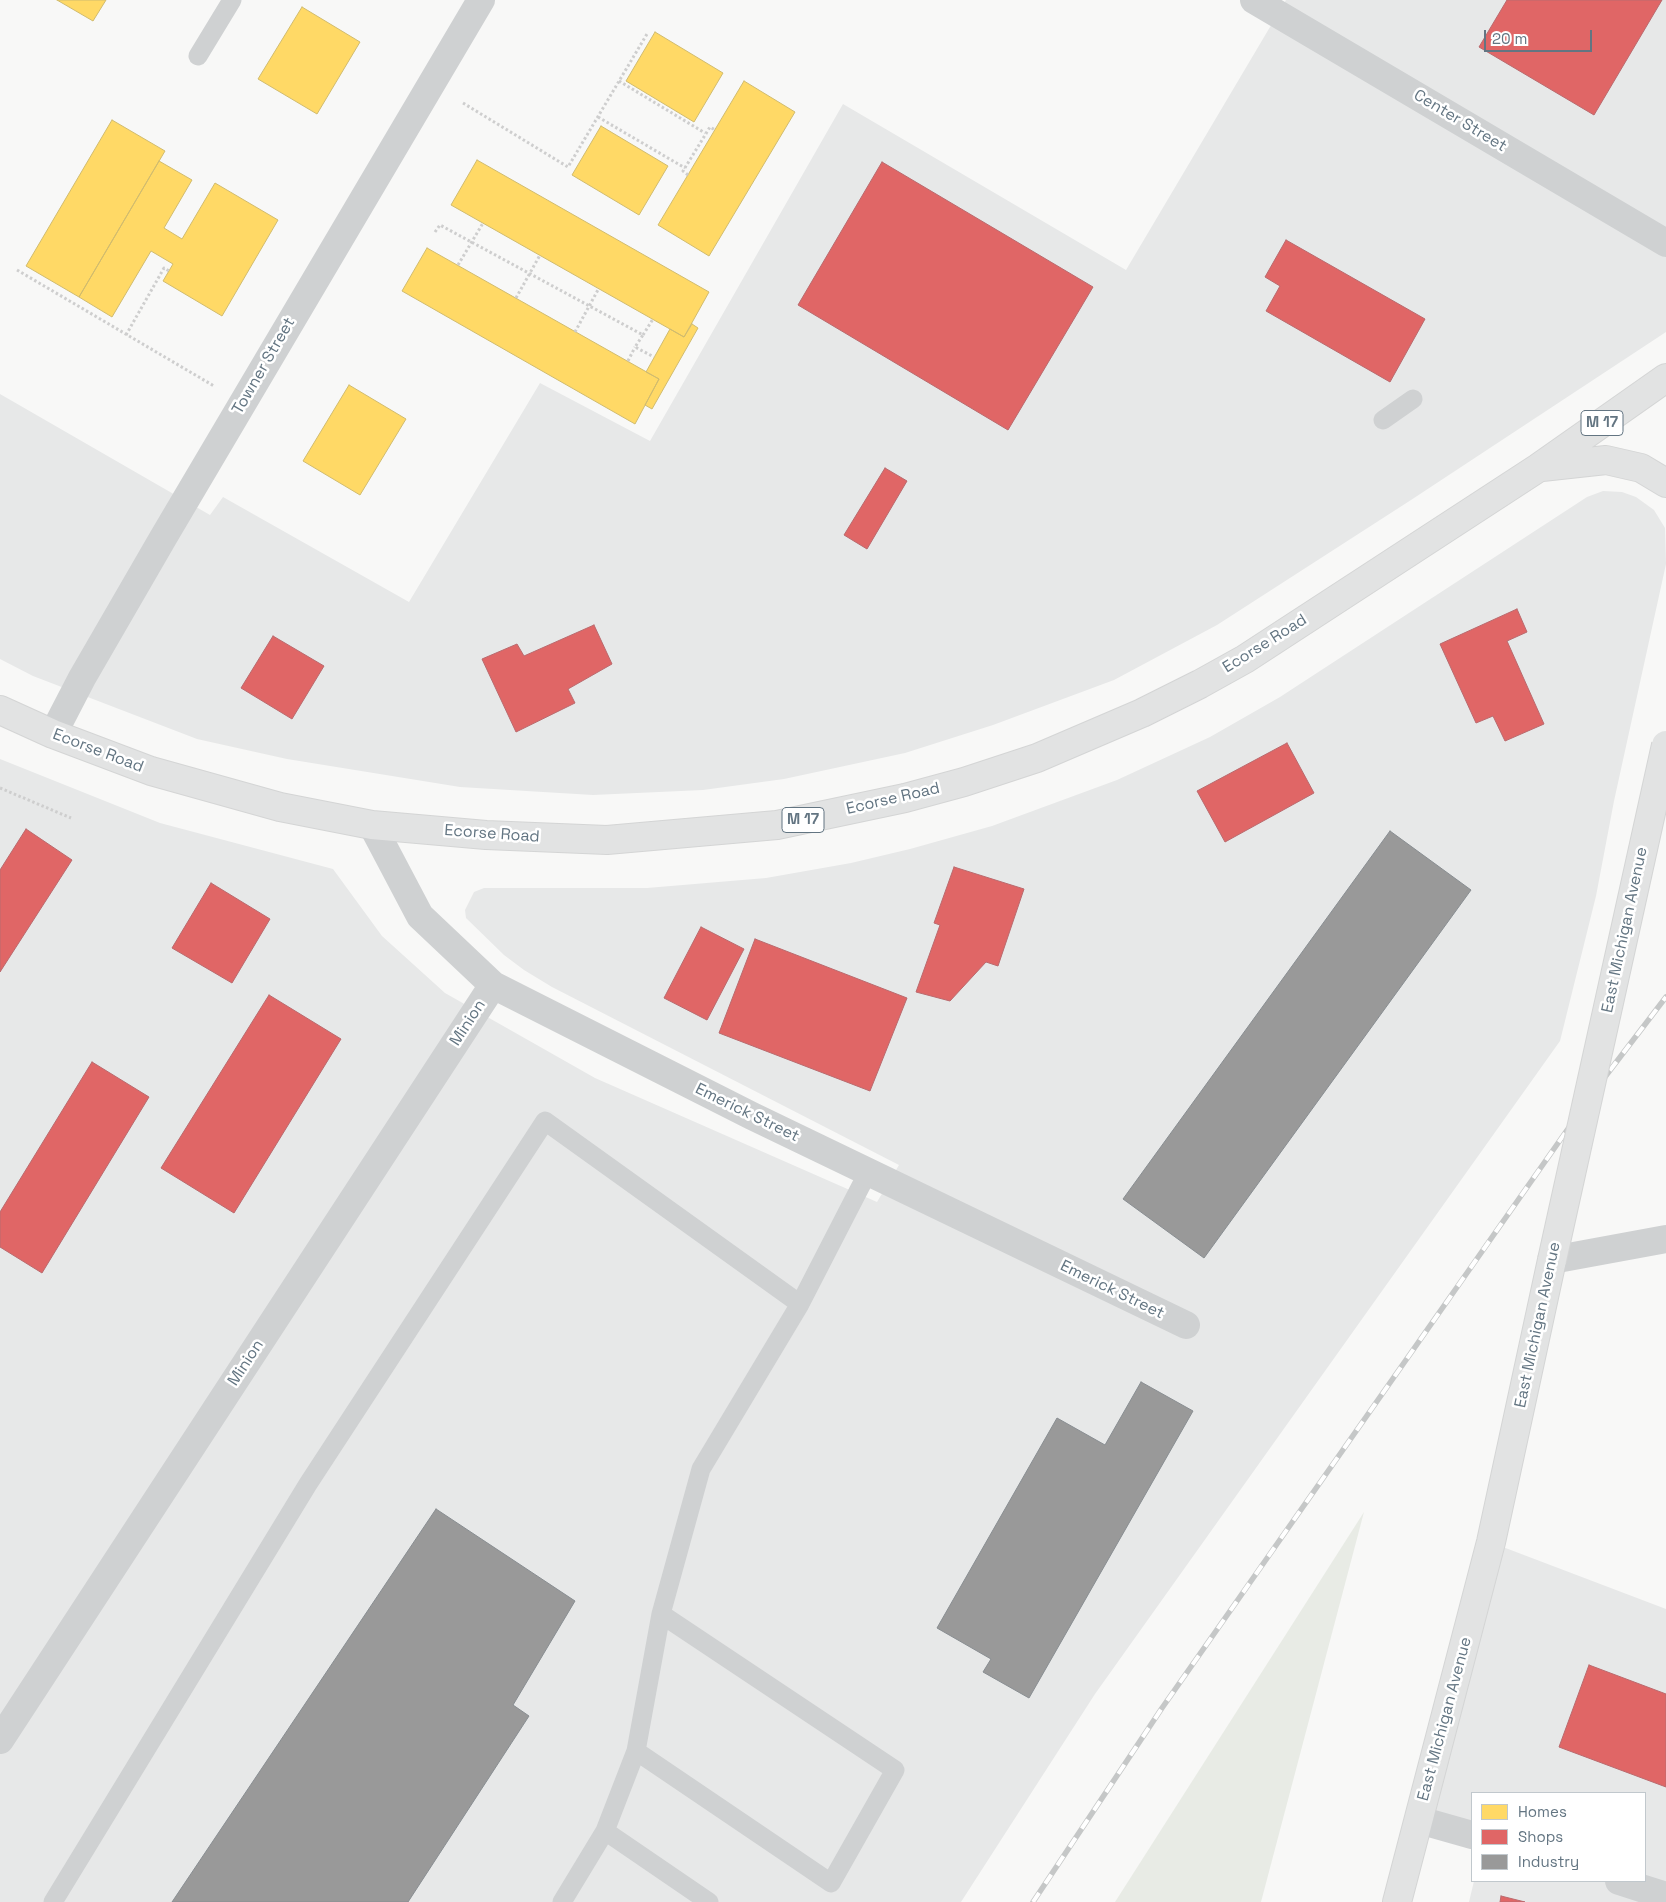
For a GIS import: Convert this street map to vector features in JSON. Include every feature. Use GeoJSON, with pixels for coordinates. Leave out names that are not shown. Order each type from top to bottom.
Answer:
{"type":"FeatureCollection","features":[{"type":"Feature","properties":{"kind":"main road","name":"Ecorse Road"},"geometry":{"type":"LineString","coordinates":[[0,710],[53,734],[151,772],[280,807],[372,825],[486,835],[607,840],[777,825],[905,798],[964,782],[1037,758],[1142,713],[1200,684],[1253,654],[1538,468],[1666,378]]}},
{"type":"Feature","properties":{"kind":"main road"},"geometry":{"type":"LineString","coordinates":[[1538,468],[1606,460],[1640,468],[1666,483]]}},
{"type":"Feature","properties":{"kind":"main road","name":"East Michigan Avenue"},"geometry":{"type":"LineString","coordinates":[[1397,1902],[1491,1542],[1666,745]]}},
{"type":"Feature","properties":{"kind":"street","name":"Towner Street"},"geometry":{"type":"LineString","coordinates":[[53,734],[82,678],[154,554],[481,0]]}},
{"type":"Feature","properties":{"kind":"street","name":"Center Street"},"geometry":{"type":"LineString","coordinates":[[1254,0],[1666,243]]}},
{"type":"Feature","properties":{"kind":"street","name":"Emerick Street"},"geometry":{"type":"LineString","coordinates":[[372,825],[420,916],[493,985],[752,1116],[1186,1326]]}},
{"type":"Feature","properties":{"kind":"street","name":"Minion"},"geometry":{"type":"LineString","coordinates":[[0,1740],[493,985]]}},
{"type":"Feature","properties":{"kind":"street"},"geometry":{"type":"LineString","coordinates":[[1552,1260],[1666,1239]]}},
{"type":"Feature","properties":{"kind":"street"},"geometry":{"type":"LineString","coordinates":[[1419,1820],[1471,1835]]}},
{"type":"Feature","properties":{"kind":"street"},"geometry":{"type":"LineString","coordinates":[[1622,1882],[1666,1896]]}},
{"type":"Feature","properties":{"kind":"lane"},"geometry":{"type":"LineString","coordinates":[[198,56],[232,0]]}},
{"type":"Feature","properties":{"kind":"lane"},"geometry":{"type":"LineString","coordinates":[[1383,420],[1413,399]]}},
{"type":"Feature","properties":{"kind":"lane"},"geometry":{"type":"LineString","coordinates":[[53,1902],[308,1484],[545,1121],[800,1304]]}},
{"type":"Feature","properties":{"kind":"lane"},"geometry":{"type":"LineString","coordinates":[[562,1902],[605,1831],[636,1751],[661,1614],[701,1469],[800,1304],[868,1172]]}},
{"type":"Feature","properties":{"kind":"lane"},"geometry":{"type":"LineString","coordinates":[[636,1751],[831,1882],[895,1770],[661,1614]]}},
{"type":"Feature","properties":{"kind":"lane"},"geometry":{"type":"LineString","coordinates":[[605,1831],[709,1902]]}},
{"type":"Feature","properties":{"kind":"path"},"geometry":{"type":"LineString","coordinates":[[463,103],[568,166],[648,34]]}},
{"type":"Feature","properties":{"kind":"path"},"geometry":{"type":"LineString","coordinates":[[619,82],[706,133]]}},
{"type":"Feature","properties":{"kind":"path"},"geometry":{"type":"LineString","coordinates":[[598,117],[684,168],[683,171],[688,175]]}},
{"type":"Feature","properties":{"kind":"path"},"geometry":{"type":"LineString","coordinates":[[684,168],[710,126],[715,130]]}},
{"type":"Feature","properties":{"kind":"path"},"geometry":{"type":"LineString","coordinates":[[458,265],[483,223]]}},
{"type":"Feature","properties":{"kind":"path"},"geometry":{"type":"LineString","coordinates":[[435,232],[440,225],[643,334]]}},
{"type":"Feature","properties":{"kind":"path"},"geometry":{"type":"LineString","coordinates":[[516,298],[540,255]]}},
{"type":"Feature","properties":{"kind":"path"},"geometry":{"type":"LineString","coordinates":[[126,335],[164,268],[169,271]]}},
{"type":"Feature","properties":{"kind":"path"},"geometry":{"type":"LineString","coordinates":[[17,270],[214,386]]}},
{"type":"Feature","properties":{"kind":"path"},"geometry":{"type":"LineString","coordinates":[[575,332],[599,288]]}},
{"type":"Feature","properties":{"kind":"path"},"geometry":{"type":"LineString","coordinates":[[628,361],[653,319]]}},
{"type":"Feature","properties":{"kind":"path"},"geometry":{"type":"LineString","coordinates":[[635,347],[654,357]]}},
{"type":"Feature","properties":{"kind":"path"},"geometry":{"type":"LineString","coordinates":[[0,788],[71,818]]}},
{"type":"Feature","properties":{"kind":"shaded area"},"geometry":{"type":"Polygon","coordinates":[[[1286,0],[1666,0],[1666,332],[1217,625],[1114,680],[993,725],[905,753],[784,779],[703,790],[593,795],[460,787],[287,759],[197,739],[33,676],[0,659],[0,394],[210,515],[223,497],[409,602],[540,383],[650,441],[843,104],[1126,270],[1286,0]]]}},
{"type":"Feature","properties":{"kind":"shaded area"},"geometry":{"type":"Polygon","coordinates":[[[1603,491],[1622,492],[1636,497],[1654,510],[1665,528],[1666,564],[1614,801],[1596,896],[1560,1041],[1095,1694],[961,1902],[0,1902],[0,759],[160,823],[333,869],[382,936],[445,993],[595,1078],[877,1202],[899,1165],[552,987],[524,970],[504,955],[466,918],[465,910],[474,892],[484,888],[647,888],[766,878],[851,863],[992,826],[1117,780],[1210,737],[1280,697],[1587,497],[1603,491]]]}},
{"type":"Feature","properties":{"kind":"shaded area"},"geometry":{"type":"Polygon","coordinates":[[[1364,1512],[1261,1902],[1115,1902],[1364,1512]]]}},
{"type":"Feature","properties":{"kind":"shaded area"},"geometry":{"type":"Polygon","coordinates":[[[1495,1544],[1666,1609],[1666,1902],[1469,1902],[1474,1882],[1646,1882],[1646,1792],[1471,1792],[1471,1836],[1419,1820],[1495,1544]]]}},
{"type":"Feature","properties":{"kind":"building: Homes"},"geometry":{"type":"Polygon","coordinates":[[[57,0],[106,0],[93,21],[57,0]]]}},
{"type":"Feature","properties":{"kind":"building: Homes"},"geometry":{"type":"Polygon","coordinates":[[[302,7],[360,42],[317,114],[258,79],[302,7]]]}},
{"type":"Feature","properties":{"kind":"building: Homes"},"geometry":{"type":"Polygon","coordinates":[[[655,32],[723,73],[694,122],[626,81],[655,32]]]}},
{"type":"Feature","properties":{"kind":"building: Homes"},"geometry":{"type":"Polygon","coordinates":[[[744,81],[795,112],[709,256],[658,225],[744,81]]]}},
{"type":"Feature","properties":{"kind":"building: Homes"},"geometry":{"type":"Polygon","coordinates":[[[112,120],[165,151],[79,297],[26,266],[112,120]]]}},
{"type":"Feature","properties":{"kind":"building: Homes"},"geometry":{"type":"Polygon","coordinates":[[[601,126],[668,166],[639,215],[572,175],[601,126]]]}},
{"type":"Feature","properties":{"kind":"building: Homes"},"geometry":{"type":"Polygon","coordinates":[[[477,160],[709,292],[684,337],[451,205],[477,160]]]}},
{"type":"Feature","properties":{"kind":"building: Homes"},"geometry":{"type":"Polygon","coordinates":[[[159,161],[192,180],[164,228],[182,239],[215,183],[278,220],[222,316],[163,281],[173,264],[151,251],[112,317],[79,297],[159,161]]]}},
{"type":"Feature","properties":{"kind":"building: Homes"},"geometry":{"type":"Polygon","coordinates":[[[427,248],[659,379],[635,424],[402,291],[427,248]]]}},
{"type":"Feature","properties":{"kind":"building: Homes"},"geometry":{"type":"Polygon","coordinates":[[[692,324],[698,328],[652,409],[645,405],[659,379],[646,372],[670,329],[684,337],[692,324]]]}},
{"type":"Feature","properties":{"kind":"building: Homes"},"geometry":{"type":"Polygon","coordinates":[[[349,385],[406,419],[360,495],[303,461],[349,385]]]}},
{"type":"Feature","properties":{"kind":"building: Shops"},"geometry":{"type":"Polygon","coordinates":[[[1507,0],[1662,0],[1594,115],[1479,47],[1507,0]]]}},
{"type":"Feature","properties":{"kind":"building: Shops"},"geometry":{"type":"Polygon","coordinates":[[[882,162],[1093,287],[1008,430],[798,305],[882,162]]]}},
{"type":"Feature","properties":{"kind":"building: Shops"},"geometry":{"type":"Polygon","coordinates":[[[1286,240],[1425,319],[1390,382],[1266,311],[1280,286],[1265,277],[1286,240]]]}},
{"type":"Feature","properties":{"kind":"building: Shops"},"geometry":{"type":"Polygon","coordinates":[[[885,468],[907,481],[867,549],[844,535],[885,468]]]}},
{"type":"Feature","properties":{"kind":"building: Shops"},"geometry":{"type":"Polygon","coordinates":[[[1517,609],[1527,632],[1507,641],[1544,724],[1505,741],[1493,716],[1476,723],[1440,644],[1517,609]]]}},
{"type":"Feature","properties":{"kind":"building: Shops"},"geometry":{"type":"Polygon","coordinates":[[[594,625],[612,664],[568,689],[575,703],[516,732],[482,659],[517,644],[524,656],[594,625]]]}},
{"type":"Feature","properties":{"kind":"building: Shops"},"geometry":{"type":"Polygon","coordinates":[[[273,636],[324,666],[292,719],[241,688],[273,636]]]}},
{"type":"Feature","properties":{"kind":"building: Shops"},"geometry":{"type":"Polygon","coordinates":[[[1287,743],[1314,793],[1225,842],[1197,791],[1287,743]]]}},
{"type":"Feature","properties":{"kind":"building: Shops"},"geometry":{"type":"Polygon","coordinates":[[[26,829],[72,860],[0,972],[0,870],[26,829]]]}},
{"type":"Feature","properties":{"kind":"building: Shops"},"geometry":{"type":"Polygon","coordinates":[[[954,867],[1024,889],[998,966],[986,962],[950,1001],[916,992],[940,925],[934,923],[954,867]]]}},
{"type":"Feature","properties":{"kind":"building: Shops"},"geometry":{"type":"Polygon","coordinates":[[[211,883],[270,919],[232,983],[172,948],[211,883]]]}},
{"type":"Feature","properties":{"kind":"building: Shops"},"geometry":{"type":"Polygon","coordinates":[[[701,927],[744,949],[707,1020],[664,998],[701,927]]]}},
{"type":"Feature","properties":{"kind":"building: Shops"},"geometry":{"type":"Polygon","coordinates":[[[755,939],[907,998],[870,1091],[719,1033],[755,939]]]}},
{"type":"Feature","properties":{"kind":"building: Shops"},"geometry":{"type":"Polygon","coordinates":[[[269,995],[341,1039],[234,1213],[161,1168],[269,995]]]}},
{"type":"Feature","properties":{"kind":"building: Shops"},"geometry":{"type":"Polygon","coordinates":[[[92,1062],[149,1097],[42,1273],[0,1247],[0,1212],[92,1062]]]}},
{"type":"Feature","properties":{"kind":"building: Shops"},"geometry":{"type":"Polygon","coordinates":[[[1589,1665],[1666,1694],[1666,1787],[1559,1747],[1589,1665]]]}},
{"type":"Feature","properties":{"kind":"building: Shops"},"geometry":{"type":"Polygon","coordinates":[[[1501,1896],[1525,1902],[1500,1902],[1501,1896]]]}},
{"type":"Feature","properties":{"kind":"building: Industry"},"geometry":{"type":"Polygon","coordinates":[[[1390,831],[1471,890],[1204,1258],[1123,1199],[1390,831]]]}},
{"type":"Feature","properties":{"kind":"building: Industry"},"geometry":{"type":"Polygon","coordinates":[[[1141,1382],[1193,1411],[1029,1698],[983,1672],[991,1659],[937,1628],[1057,1418],[1105,1445],[1141,1382]]]}},
{"type":"Feature","properties":{"kind":"building: Industry"},"geometry":{"type":"Polygon","coordinates":[[[436,1509],[575,1601],[513,1705],[529,1716],[408,1902],[172,1902],[436,1509]]]}},
{"type":"Feature","properties":{"kind":"railway"},"geometry":{"type":"LineString","coordinates":[[1033,1902],[1162,1708],[1598,1086],[1666,997]]}}]}
